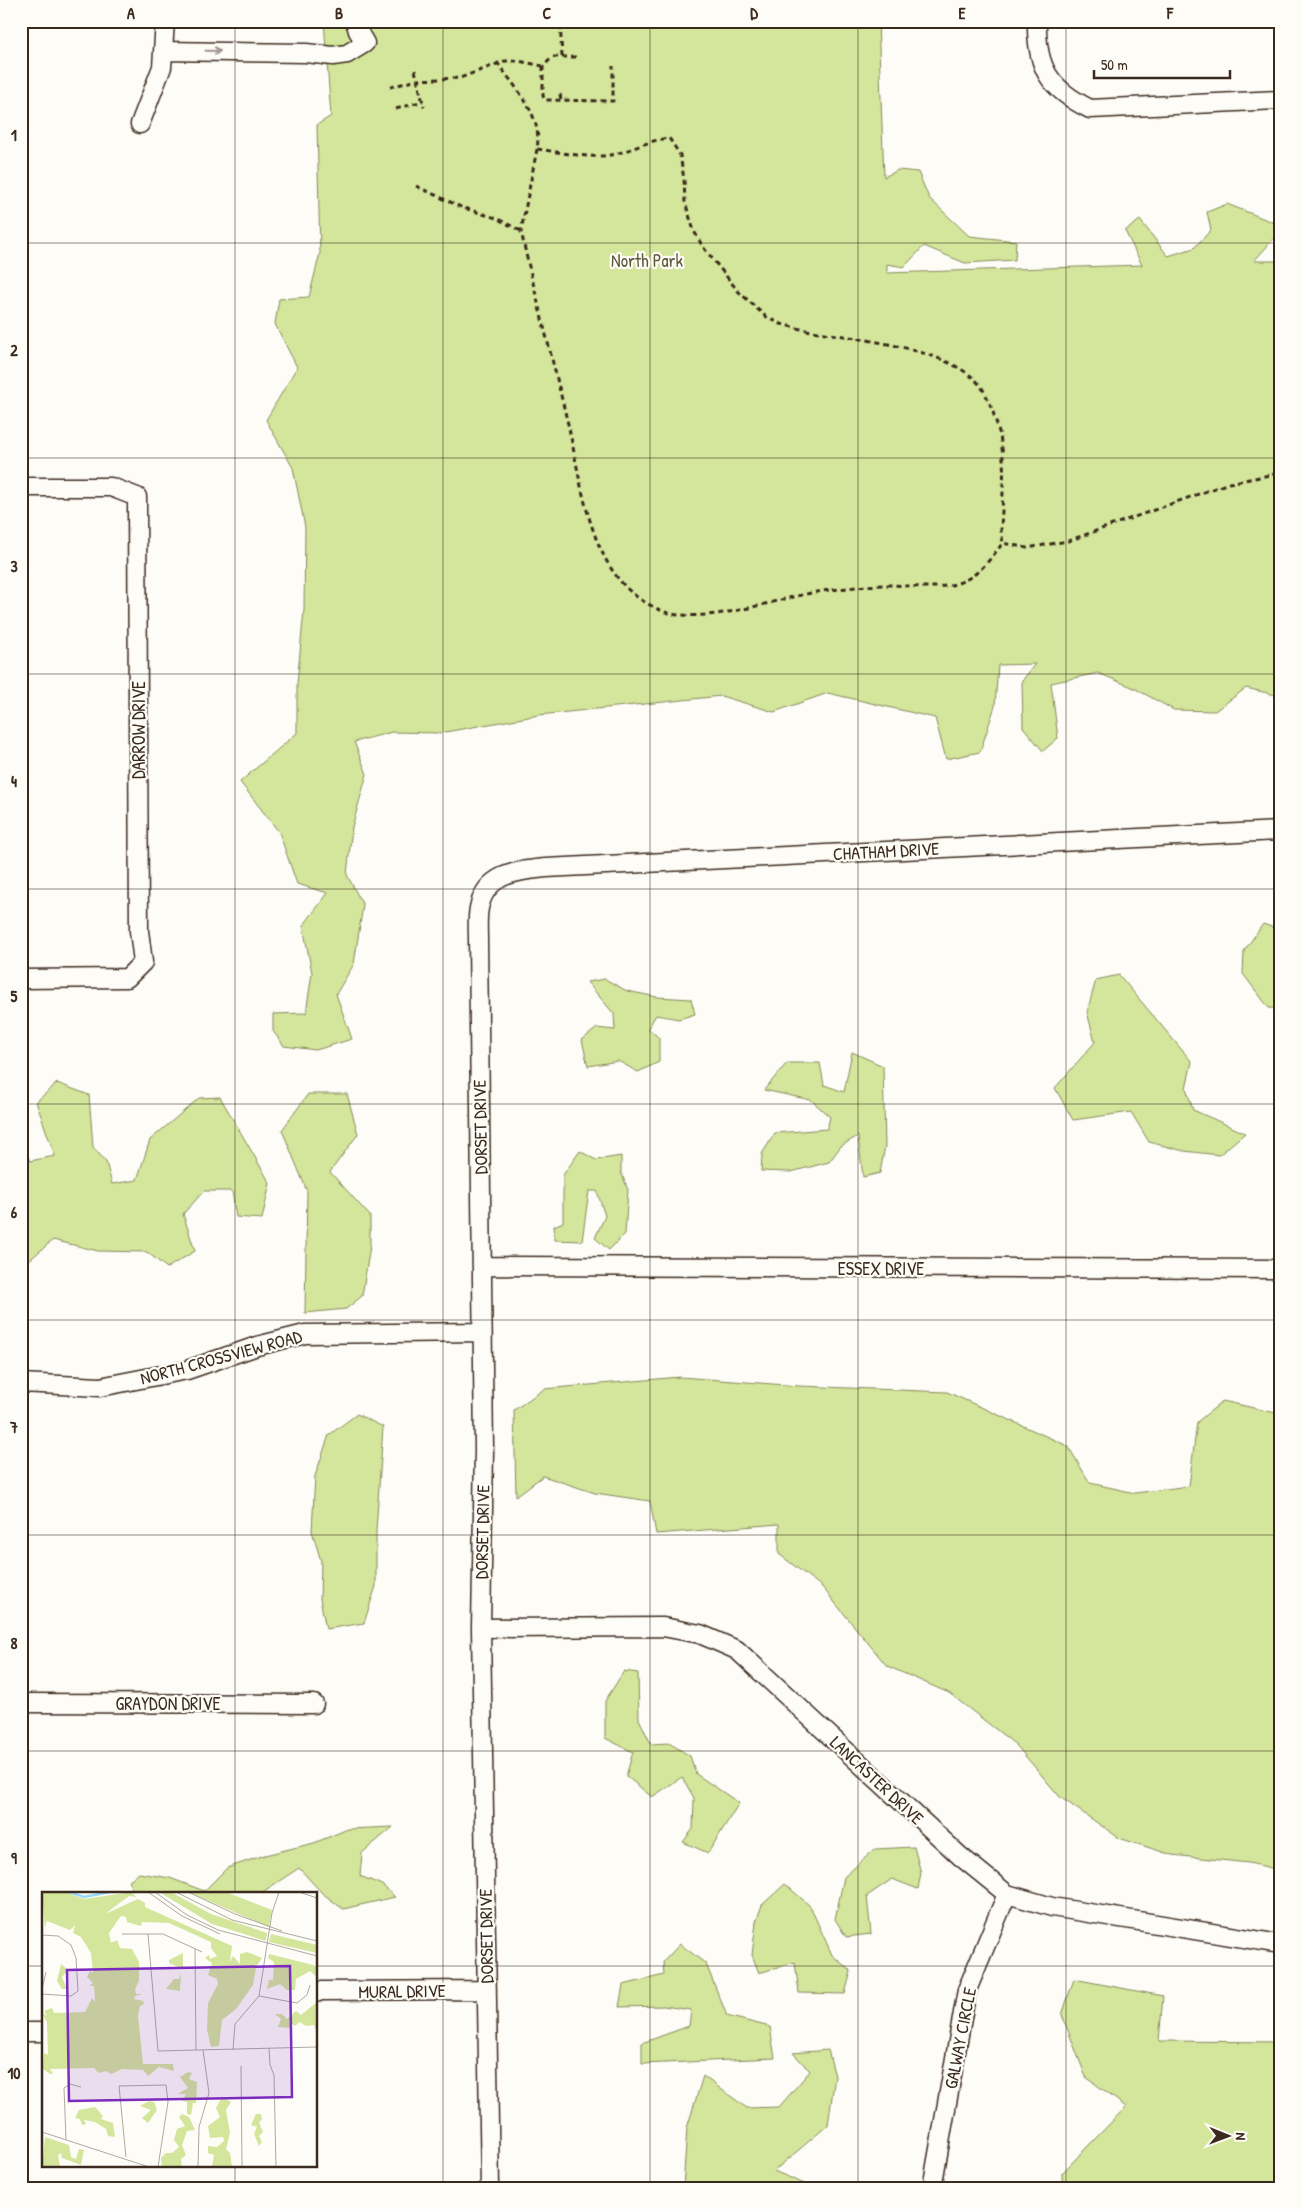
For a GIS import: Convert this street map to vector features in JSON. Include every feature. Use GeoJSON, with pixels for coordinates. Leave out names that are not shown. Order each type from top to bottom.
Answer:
{"type":"FeatureCollection","features":[{"type":"Feature","properties":{"kind":"street"},"geometry":{"type":"LineString","coordinates":[[140,124],[162,67],[165,21]]}},
{"type":"Feature","properties":{"kind":"street"},"geometry":{"type":"LineString","coordinates":[[164,51],[306,53],[334,56],[346,54],[366,43],[358,31],[355,21]]}},
{"type":"Feature","properties":{"kind":"street"},"geometry":{"type":"LineString","coordinates":[[1037,21],[1037,38],[1043,65],[1055,87],[1070,99],[1090,109],[1280,100]]}},
{"type":"Feature","properties":{"kind":"street","name":"DARROW DRIVE"},"geometry":{"type":"LineString","coordinates":[[21,488],[111,487],[137,497],[139,931],[143,962],[127,978],[21,979]]}},
{"type":"Feature","properties":{"kind":"street","name":"CHATHAM DRIVE"},"geometry":{"type":"LineString","coordinates":[[496,880],[506,874],[518,871],[546,868],[1280,831]]}},
{"type":"Feature","properties":{"kind":"street","name":"DORSET DRIVE"},"geometry":{"type":"LineString","coordinates":[[490,2188],[481,1628],[484,1450],[481,1332],[479,908],[485,892],[496,880]]}},
{"type":"Feature","properties":{"kind":"street","name":"ESSEX DRIVE"},"geometry":{"type":"LineString","coordinates":[[482,1266],[1280,1269]]}},
{"type":"Feature","properties":{"kind":"street","name":"NORTH CROSSVIEW ROAD"},"geometry":{"type":"LineString","coordinates":[[21,1383],[100,1387],[187,1370],[258,1346],[305,1334],[481,1332]]}},
{"type":"Feature","properties":{"kind":"street","name":"LANCASTER DRIVE"},"geometry":{"type":"LineString","coordinates":[[481,1628],[663,1627],[700,1634],[737,1650],[960,1856],[1007,1894],[1052,1907],[1280,1944]]}},
{"type":"Feature","properties":{"kind":"street","name":"GRAYDON DRIVE"},"geometry":{"type":"LineString","coordinates":[[21,1703],[314,1704]]}},
{"type":"Feature","properties":{"kind":"street","name":"GALWAY CIRCLE"},"geometry":{"type":"LineString","coordinates":[[932,2188],[967,1990],[1007,1894]]}},
{"type":"Feature","properties":{"kind":"street","name":"MURAL DRIVE"},"geometry":{"type":"LineString","coordinates":[[318,1992],[487,1990]]}},
{"type":"Feature","properties":{"kind":"street"},"geometry":{"type":"LineString","coordinates":[[21,2032],[42,2032]]}},
{"type":"Feature","properties":{"kind":"path"},"geometry":{"type":"LineString","coordinates":[[560,21],[562,57]]}},
{"type":"Feature","properties":{"kind":"path"},"geometry":{"type":"LineString","coordinates":[[576,57],[553,57],[543,66],[542,96],[545,100],[614,101],[613,66]]}},
{"type":"Feature","properties":{"kind":"path"},"geometry":{"type":"LineString","coordinates":[[390,87],[417,80],[460,78],[497,62],[518,61],[543,66]]}},
{"type":"Feature","properties":{"kind":"path"},"geometry":{"type":"LineString","coordinates":[[497,62],[532,113],[538,131],[537,148],[522,231],[567,419],[587,513],[603,553],[618,578],[633,595],[663,612],[681,615],[741,609],[822,591],[868,586],[942,587],[969,578],[983,567],[1003,543],[1001,530],[1001,441],[987,399],[982,388],[973,378],[956,365],[934,355],[801,329],[781,324],[765,316],[738,291],[703,247],[694,231],[685,202],[680,155],[669,138],[656,139],[607,156],[537,148]]}},
{"type":"Feature","properties":{"kind":"path"},"geometry":{"type":"LineString","coordinates":[[414,70],[424,107]]}},
{"type":"Feature","properties":{"kind":"path"},"geometry":{"type":"LineString","coordinates":[[560,94],[561,100]]}},
{"type":"Feature","properties":{"kind":"path"},"geometry":{"type":"LineString","coordinates":[[396,109],[423,102]]}},
{"type":"Feature","properties":{"kind":"path"},"geometry":{"type":"LineString","coordinates":[[416,186],[461,207],[496,218],[522,231]]}},
{"type":"Feature","properties":{"kind":"path"},"geometry":{"type":"LineString","coordinates":[[1003,543],[1027,548],[1068,541],[1229,483],[1280,473]]}},
{"type":"Feature","properties":{"kind":"green space","name":"North Park"},"geometry":{"type":"Polygon","coordinates":[[[324,21],[878,21],[884,177],[898,170],[918,172],[929,198],[969,236],[1016,241],[1015,260],[965,263],[924,246],[904,267],[887,264],[887,273],[1142,265],[1125,231],[1140,220],[1168,256],[1194,248],[1211,230],[1207,212],[1227,204],[1280,225],[1280,232],[1254,261],[1280,261],[1280,696],[1246,688],[1215,711],[1174,710],[1132,687],[1098,673],[1051,683],[1058,738],[1043,751],[1023,727],[1022,681],[1035,664],[998,665],[995,706],[980,752],[946,759],[935,718],[828,693],[774,712],[721,696],[539,715],[440,733],[392,732],[354,742],[367,774],[352,827],[347,875],[363,905],[354,964],[336,994],[352,1039],[316,1050],[284,1046],[273,1031],[273,1014],[306,1013],[312,973],[303,926],[328,893],[297,884],[279,832],[240,782],[297,733],[297,684],[304,610],[305,527],[293,468],[266,420],[297,367],[275,324],[279,299],[309,297],[320,253],[317,125],[331,116],[324,21]]]}},
{"type":"Feature","properties":{"kind":"green space"},"geometry":{"type":"Polygon","coordinates":[[[1263,924],[1280,930],[1280,1009],[1269,1008],[1243,974],[1244,951],[1263,924]]]}},
{"type":"Feature","properties":{"kind":"green space"},"geometry":{"type":"Polygon","coordinates":[[[1119,975],[1192,1062],[1186,1088],[1193,1110],[1245,1133],[1219,1155],[1184,1151],[1149,1142],[1131,1112],[1073,1120],[1055,1088],[1095,1042],[1087,1012],[1096,980],[1119,975]]]}},
{"type":"Feature","properties":{"kind":"green space"},"geometry":{"type":"Polygon","coordinates":[[[605,979],[627,991],[657,997],[691,999],[695,1014],[679,1019],[656,1015],[648,1028],[659,1038],[659,1062],[638,1072],[618,1061],[588,1066],[582,1040],[597,1028],[615,1030],[614,1014],[587,982],[605,979]]]}},
{"type":"Feature","properties":{"kind":"green space"},"geometry":{"type":"Polygon","coordinates":[[[852,1052],[883,1066],[885,1146],[880,1173],[863,1177],[858,1136],[841,1146],[829,1162],[791,1172],[761,1171],[762,1154],[775,1133],[827,1129],[830,1117],[811,1100],[764,1090],[787,1063],[820,1063],[824,1085],[844,1092],[852,1052]]]}},
{"type":"Feature","properties":{"kind":"green space"},"geometry":{"type":"Polygon","coordinates":[[[57,1083],[89,1095],[93,1147],[106,1162],[112,1184],[137,1180],[150,1140],[199,1098],[220,1097],[270,1183],[262,1219],[236,1217],[232,1191],[204,1191],[183,1214],[195,1251],[167,1268],[147,1252],[98,1251],[53,1240],[21,1267],[21,1141],[30,1161],[55,1156],[36,1102],[57,1083]]]}},
{"type":"Feature","properties":{"kind":"green space"},"geometry":{"type":"Polygon","coordinates":[[[308,1094],[347,1094],[358,1134],[330,1172],[370,1216],[370,1246],[362,1296],[346,1309],[305,1313],[307,1191],[282,1130],[308,1094]]]}},
{"type":"Feature","properties":{"kind":"green space"},"geometry":{"type":"Polygon","coordinates":[[[580,1151],[596,1160],[621,1156],[621,1172],[628,1190],[625,1234],[609,1250],[595,1238],[605,1216],[597,1191],[589,1191],[582,1241],[555,1240],[554,1226],[563,1222],[563,1175],[580,1151]]]}},
{"type":"Feature","properties":{"kind":"green space"},"geometry":{"type":"Polygon","coordinates":[[[680,1377],[799,1386],[947,1392],[1068,1446],[1090,1483],[1135,1493],[1189,1486],[1197,1422],[1223,1401],[1280,1414],[1280,1870],[1249,1863],[1172,1855],[1119,1838],[1060,1797],[1016,1745],[949,1693],[887,1666],[822,1587],[779,1554],[779,1524],[656,1534],[650,1501],[595,1493],[543,1476],[516,1496],[514,1410],[544,1389],[680,1377]]]}},
{"type":"Feature","properties":{"kind":"green space"},"geometry":{"type":"Polygon","coordinates":[[[357,1414],[383,1427],[376,1531],[376,1586],[364,1623],[326,1629],[320,1599],[321,1561],[312,1531],[315,1476],[329,1435],[357,1414]]]}},
{"type":"Feature","properties":{"kind":"green space"},"geometry":{"type":"Polygon","coordinates":[[[624,1671],[638,1673],[639,1719],[651,1744],[669,1743],[690,1756],[696,1774],[739,1803],[708,1853],[683,1842],[693,1829],[694,1798],[682,1777],[652,1797],[626,1776],[633,1752],[605,1738],[605,1701],[624,1671]]]}},
{"type":"Feature","properties":{"kind":"green space"},"geometry":{"type":"Polygon","coordinates":[[[393,1827],[362,1853],[360,1876],[382,1885],[395,1897],[343,1909],[322,1893],[299,1868],[263,1892],[134,1892],[128,1881],[139,1873],[170,1878],[204,1891],[227,1868],[265,1855],[314,1843],[348,1829],[393,1827]]]}},
{"type":"Feature","properties":{"kind":"green space"},"geometry":{"type":"Polygon","coordinates":[[[914,1847],[921,1873],[918,1889],[892,1879],[867,1896],[871,1934],[846,1937],[835,1919],[844,1877],[875,1849],[914,1847]]]}},
{"type":"Feature","properties":{"kind":"green space"},"geometry":{"type":"Polygon","coordinates":[[[785,1884],[810,1906],[832,1955],[851,1971],[845,1994],[799,1993],[795,1962],[759,1973],[752,1955],[756,1922],[762,1905],[785,1884]]]}},
{"type":"Feature","properties":{"kind":"green space"},"geometry":{"type":"Polygon","coordinates":[[[680,1944],[706,1964],[727,2016],[770,2027],[775,2058],[642,2064],[642,2043],[689,2026],[691,2010],[664,2006],[619,2007],[623,1985],[664,1975],[663,1962],[680,1944]]]}},
{"type":"Feature","properties":{"kind":"green space"},"geometry":{"type":"Polygon","coordinates":[[[1074,1979],[1163,1996],[1159,2041],[1280,2042],[1280,2188],[1062,2188],[1062,2173],[1126,2107],[1086,2077],[1062,2015],[1074,1979]]]}},
{"type":"Feature","properties":{"kind":"green space"},"geometry":{"type":"Polygon","coordinates":[[[828,2050],[835,2076],[828,2125],[774,2171],[807,2185],[809,2188],[683,2188],[687,2128],[703,2076],[747,2108],[779,2107],[810,2071],[793,2053],[828,2050]]]}}]}
